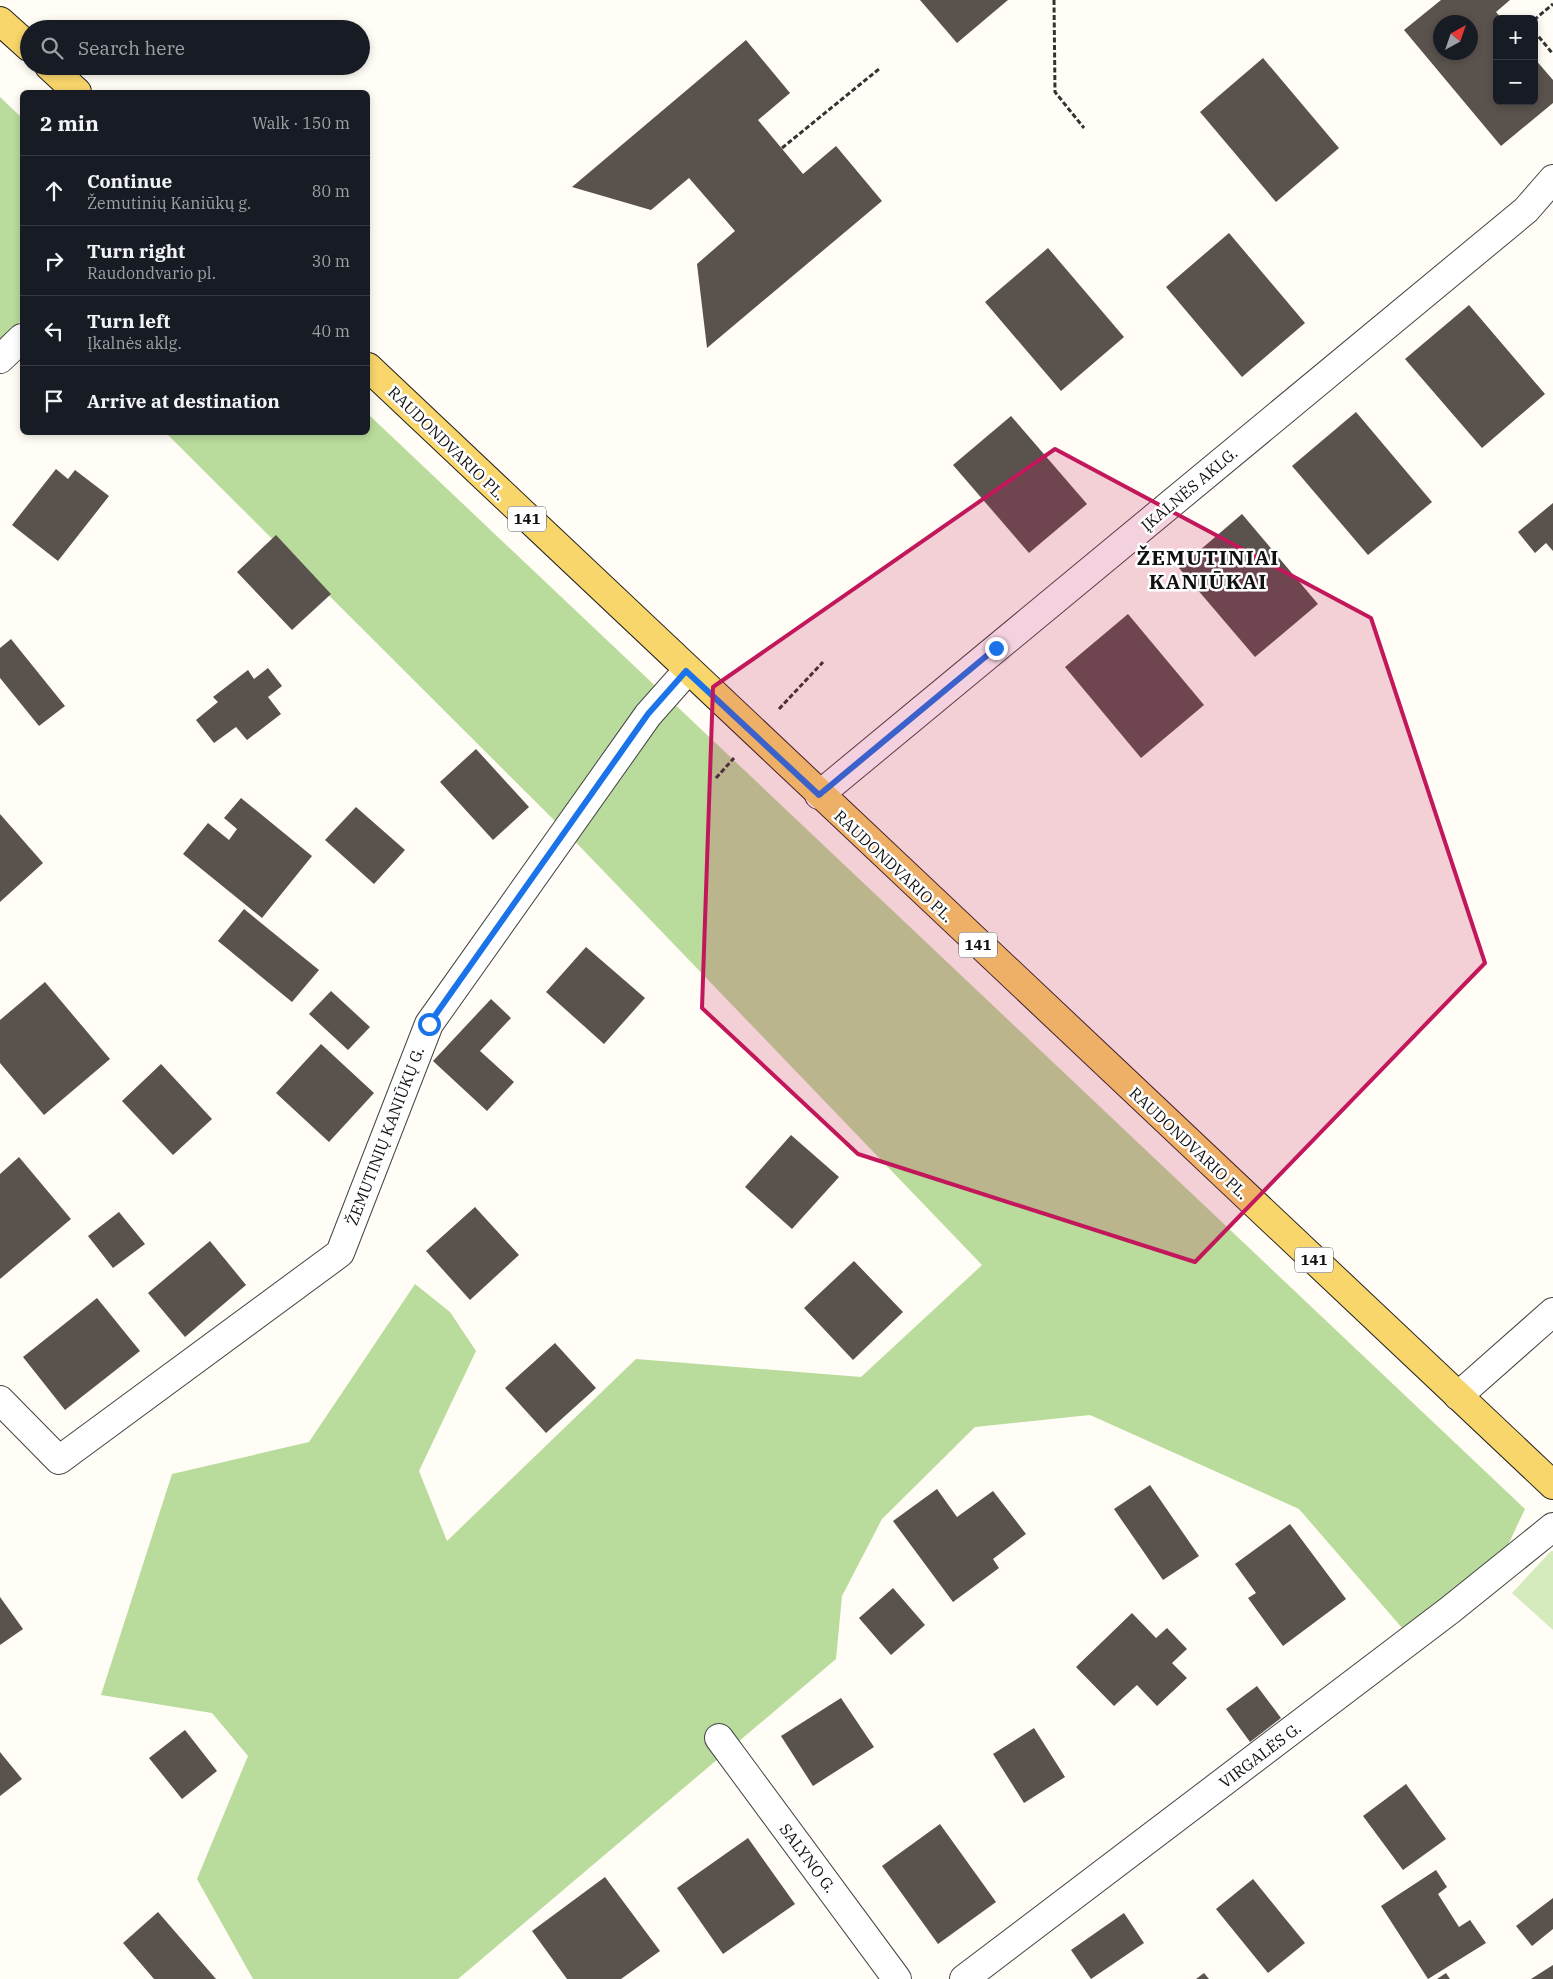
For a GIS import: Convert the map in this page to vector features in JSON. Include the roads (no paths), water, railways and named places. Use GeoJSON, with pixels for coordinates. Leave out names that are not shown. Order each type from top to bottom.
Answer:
{"type":"FeatureCollection","features":[{"type":"Feature","properties":{"kind":"main road"},"geometry":{"type":"LineString","coordinates":[[0,20],[20,39]]}},
{"type":"Feature","properties":{"kind":"main road"},"geometry":{"type":"LineString","coordinates":[[59,75],[75,90]]}},
{"type":"Feature","properties":{"kind":"main road","name":"RAUDONDVARIO PL."},"geometry":{"type":"LineString","coordinates":[[370,369],[686,671],[1553,1485]]}},
{"type":"Feature","properties":{"kind":"street","name":"ĮKALNĖS AKLG."},"geometry":{"type":"LineString","coordinates":[[819,795],[1526,210],[1553,179]]}},
{"type":"Feature","properties":{"kind":"street"},"geometry":{"type":"LineString","coordinates":[[0,359],[20,340]]}},
{"type":"Feature","properties":{"kind":"street","name":"ŽEMUTINIŲ KANIŪKŲ G."},"geometry":{"type":"LineString","coordinates":[[0,1400],[59,1460],[340,1253],[429,1024],[648,714],[686,671]]}},
{"type":"Feature","properties":{"kind":"street"},"geometry":{"type":"LineString","coordinates":[[1458,1396],[1553,1312]]}},
{"type":"Feature","properties":{"kind":"street","name":"VIRGALĖS G."},"geometry":{"type":"LineString","coordinates":[[964,1979],[1450,1610],[1553,1527]]}},
{"type":"Feature","properties":{"kind":"street","name":"SALYNO G."},"geometry":{"type":"LineString","coordinates":[[719,1738],[897,1979]]}},
{"type":"Feature","properties":{"kind":"district","name":"ŽEMUTINIAI KANIŪKAI"},"geometry":{"type":"Point","coordinates":[1208,570]}}]}
